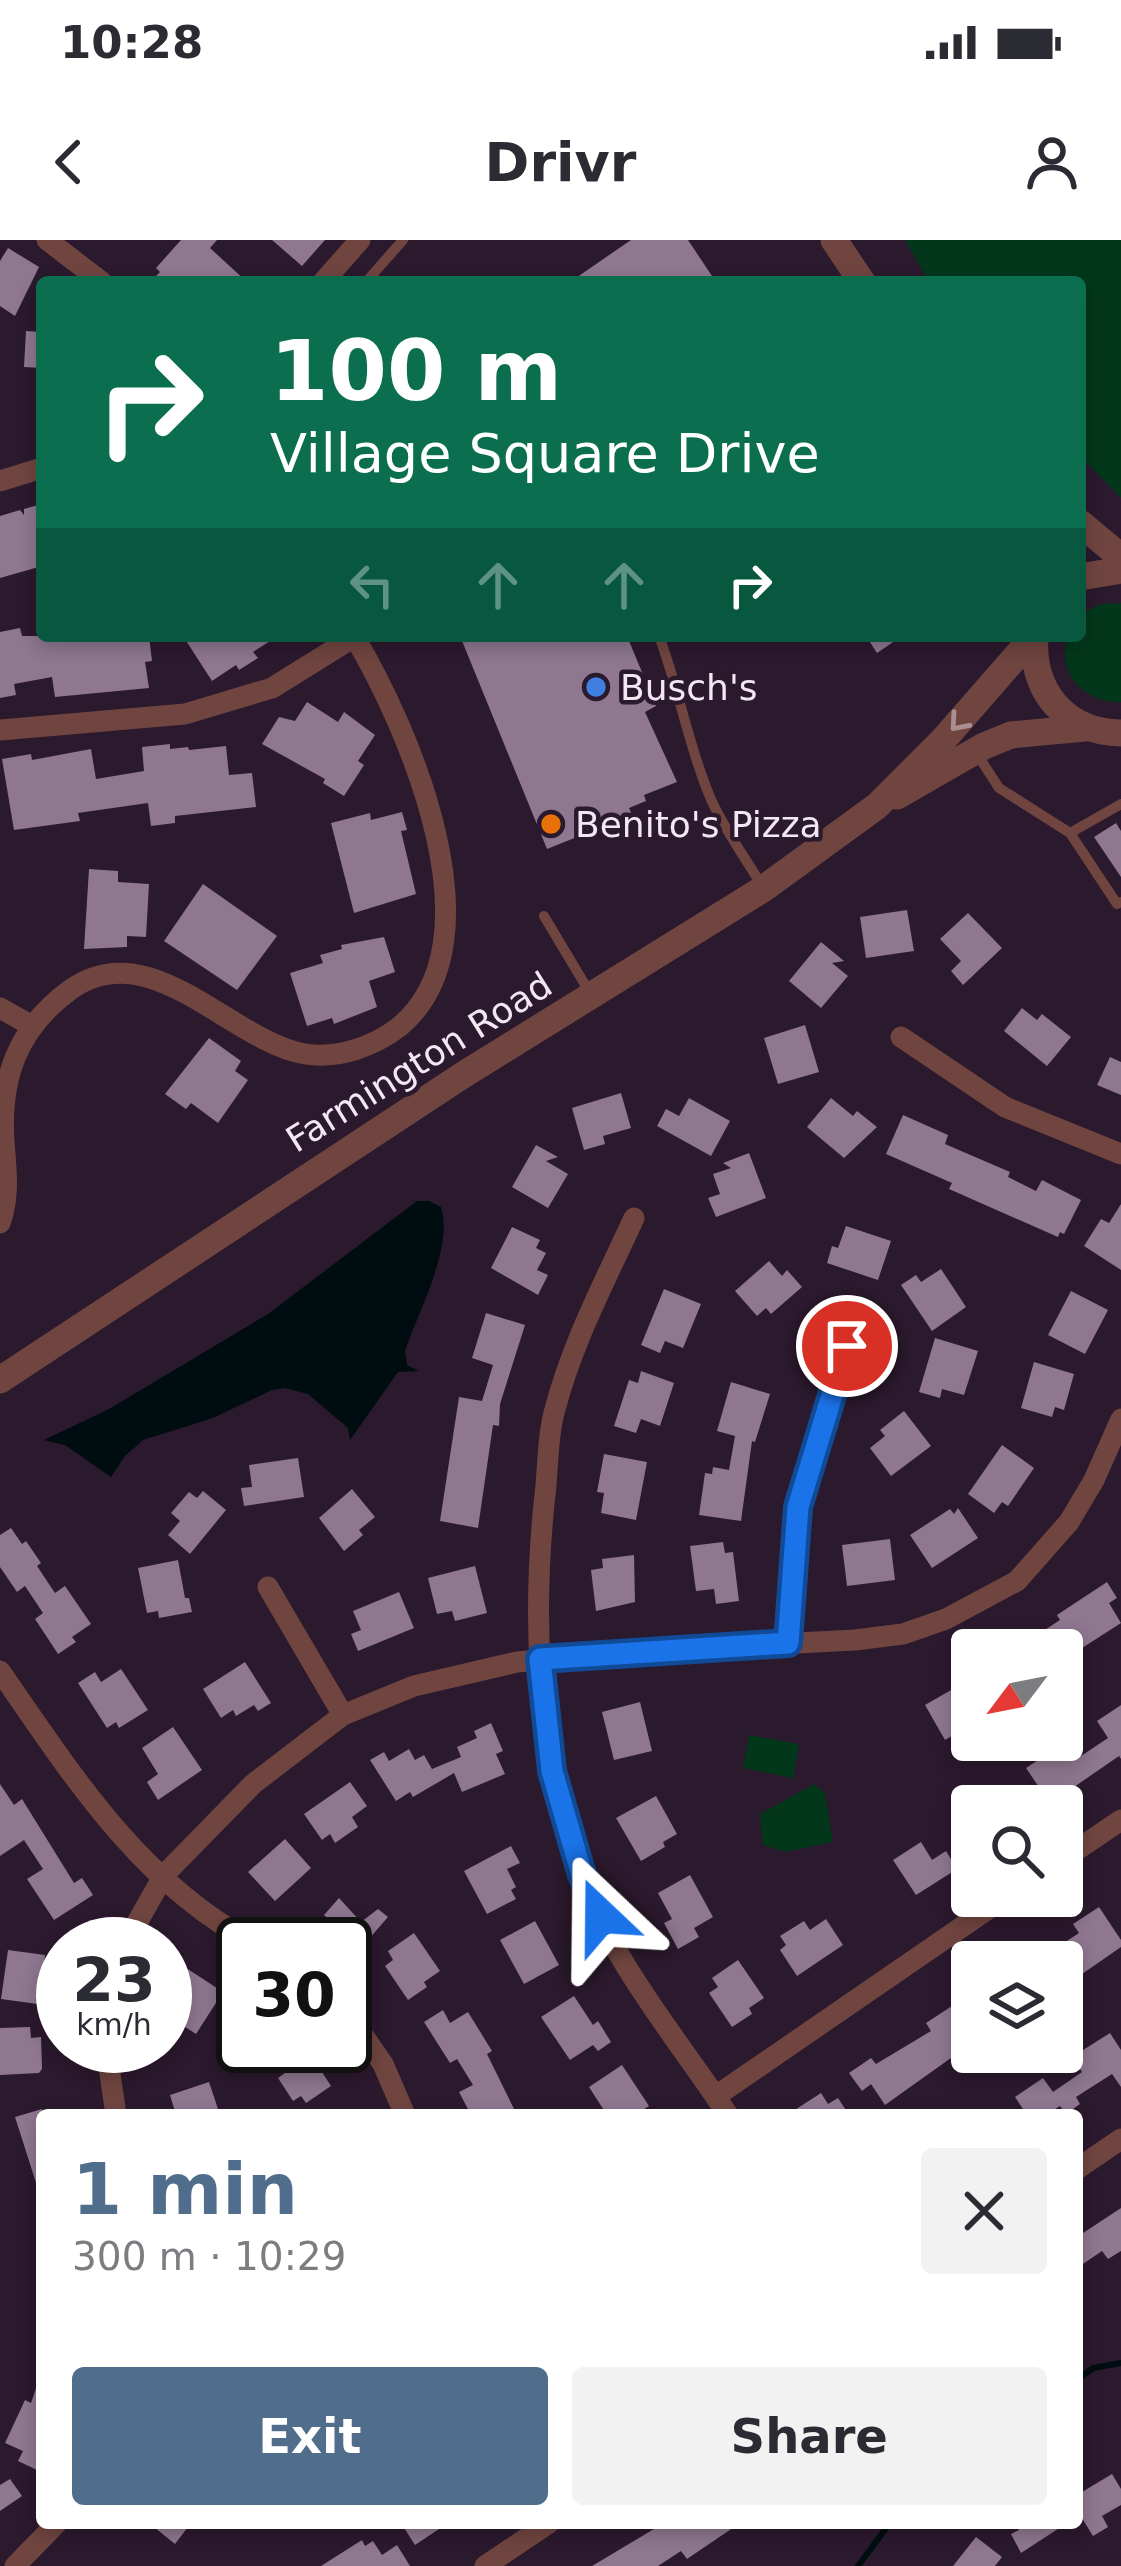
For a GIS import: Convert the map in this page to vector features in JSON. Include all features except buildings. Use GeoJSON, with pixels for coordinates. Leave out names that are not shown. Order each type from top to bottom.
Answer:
{"type":"FeatureCollection","features":[{"type":"Feature","properties":{"kind":"street"},"geometry":{"type":"LineString","coordinates":[[47,240],[94,276]]}},
{"type":"Feature","properties":{"kind":"street"},"geometry":{"type":"LineString","coordinates":[[328,276],[360,240]]}},
{"type":"Feature","properties":{"kind":"street"},"geometry":{"type":"LineString","coordinates":[[834,240],[852,276]]}},
{"type":"Feature","properties":{"kind":"street"},"geometry":{"type":"LineString","coordinates":[[0,481],[36,470]]}},
{"type":"Feature","properties":{"kind":"street"},"geometry":{"type":"LineString","coordinates":[[1086,528],[1121,557]]}},
{"type":"Feature","properties":{"kind":"street"},"geometry":{"type":"LineString","coordinates":[[1086,575],[1121,570]]}},
{"type":"Feature","properties":{"kind":"street"},"geometry":{"type":"LineString","coordinates":[[0,730],[185,714],[272,688],[345,642]]}},
{"type":"Feature","properties":{"kind":"street"},"geometry":{"type":"LineString","coordinates":[[0,1222],[8,1176],[3,1072],[32,1026],[74,987],[119,974],[148,976],[304,1054],[362,1049],[408,1018],[433,977],[441,949],[446,922],[444,887],[421,784],[389,701],[357,642]]}},
{"type":"Feature","properties":{"kind":"street","name":"Farmington Road"},"geometry":{"type":"LineString","coordinates":[[0,1380],[208,1240],[763,889],[877,806],[944,739],[1029,642]]}},
{"type":"Feature","properties":{"kind":"street"},"geometry":{"type":"LineString","coordinates":[[1034,642],[1037,677],[1049,700],[1107,734]]}},
{"type":"Feature","properties":{"kind":"street","name":"Farmington Road"},"geometry":{"type":"LineString","coordinates":[[877,806],[1011,735],[1107,734]]}},
{"type":"Feature","properties":{"kind":"street"},"geometry":{"type":"LineString","coordinates":[[0,1008],[32,1026]]}},
{"type":"Feature","properties":{"kind":"street"},"geometry":{"type":"LineString","coordinates":[[901,1036],[1005,1106],[1121,1154]]}},
{"type":"Feature","properties":{"kind":"street"},"geometry":{"type":"LineString","coordinates":[[634,1218],[592,1306],[554,1414],[541,1529],[540,1659],[552,1771],[582,1875],[620,1956],[722,2106],[978,1917]]}},
{"type":"Feature","properties":{"kind":"street"},"geometry":{"type":"LineString","coordinates":[[788,1643],[798,1507],[847,1346]]}},
{"type":"Feature","properties":{"kind":"street"},"geometry":{"type":"LineString","coordinates":[[140,1917],[160,1880],[254,1784],[343,1715],[415,1686],[540,1659],[903,1634],[946,1619],[1017,1581],[1069,1522],[1121,1419]]}},
{"type":"Feature","properties":{"kind":"street"},"geometry":{"type":"LineString","coordinates":[[268,1586],[343,1715]]}},
{"type":"Feature","properties":{"kind":"street"},"geometry":{"type":"LineString","coordinates":[[0,1671],[84,1793],[160,1880],[216,1918]]}},
{"type":"Feature","properties":{"kind":"street"},"geometry":{"type":"LineString","coordinates":[[1083,1845],[1121,1820]]}},
{"type":"Feature","properties":{"kind":"street"},"geometry":{"type":"LineString","coordinates":[[372,2048],[402,2109]]}},
{"type":"Feature","properties":{"kind":"street"},"geometry":{"type":"LineString","coordinates":[[110,2073],[115,2109]]}},
{"type":"Feature","properties":{"kind":"street"},"geometry":{"type":"LineString","coordinates":[[1083,2165],[1121,2139]]}},
{"type":"Feature","properties":{"kind":"street"},"geometry":{"type":"LineString","coordinates":[[15,2566],[51,2529]]}},
{"type":"Feature","properties":{"kind":"street"},"geometry":{"type":"LineString","coordinates":[[485,2566],[540,2529]]}},
{"type":"Feature","properties":{"kind":"lane"},"geometry":{"type":"LineString","coordinates":[[371,276],[403,240]]}},
{"type":"Feature","properties":{"kind":"lane"},"geometry":{"type":"LineString","coordinates":[[660,642],[680,691],[711,800],[763,889]]}},
{"type":"Feature","properties":{"kind":"lane"},"geometry":{"type":"LineString","coordinates":[[975,752],[999,788],[1070,833],[1117,904],[1121,902]]}},
{"type":"Feature","properties":{"kind":"lane"},"geometry":{"type":"LineString","coordinates":[[1070,833],[1121,804]]}},
{"type":"Feature","properties":{"kind":"lane"},"geometry":{"type":"LineString","coordinates":[[544,916],[592,995]]}},
{"type":"Feature","properties":{"kind":"green space"},"geometry":{"type":"Polygon","coordinates":[[[905,240],[1121,240],[1121,498],[1086,462],[1086,276],[926,276],[905,240]]]}},
{"type":"Feature","properties":{"kind":"green space"},"geometry":{"type":"Polygon","coordinates":[[[1121,603],[1121,702],[1085,691],[1066,662],[1067,642],[1086,642],[1086,612],[1101,604],[1121,603]]]}},
{"type":"Feature","properties":{"kind":"green space"},"geometry":{"type":"Polygon","coordinates":[[[749,1735],[799,1744],[793,1778],[743,1768],[749,1735]]]}},
{"type":"Feature","properties":{"kind":"green space"},"geometry":{"type":"Polygon","coordinates":[[[814,1784],[825,1793],[833,1842],[785,1852],[763,1845],[760,1814],[814,1784]]]}},
{"type":"Feature","properties":{"kind":"shaded area"},"geometry":{"type":"Polygon","coordinates":[[[417,1201],[441,1207],[444,1223],[439,1260],[405,1351],[407,1365],[419,1371],[398,1372],[350,1440],[348,1428],[308,1394],[285,1388],[143,1440],[111,1477],[65,1445],[44,1440],[109,1409],[268,1314],[417,1201]]]}},
{"type":"Feature","properties":{"kind":"waterway"},"geometry":{"type":"LineString","coordinates":[[1083,2376],[1093,2368],[1121,2363]]}},
{"type":"Feature","properties":{"kind":"waterway"},"geometry":{"type":"LineString","coordinates":[[858,2566],[886,2529]]}},
{"type":"Feature","properties":{"kind":"place","name":"Busch's"},"geometry":{"type":"Point","coordinates":[596,687]}},
{"type":"Feature","properties":{"kind":"place","name":"Benito's Pizza"},"geometry":{"type":"Point","coordinates":[551,824]}},
{"type":"Feature","properties":{"kind":"route"},"geometry":{"type":"LineString","coordinates":[[601,1916],[582,1875],[552,1771],[540,1659],[788,1643],[798,1507],[847,1346]]}}]}
